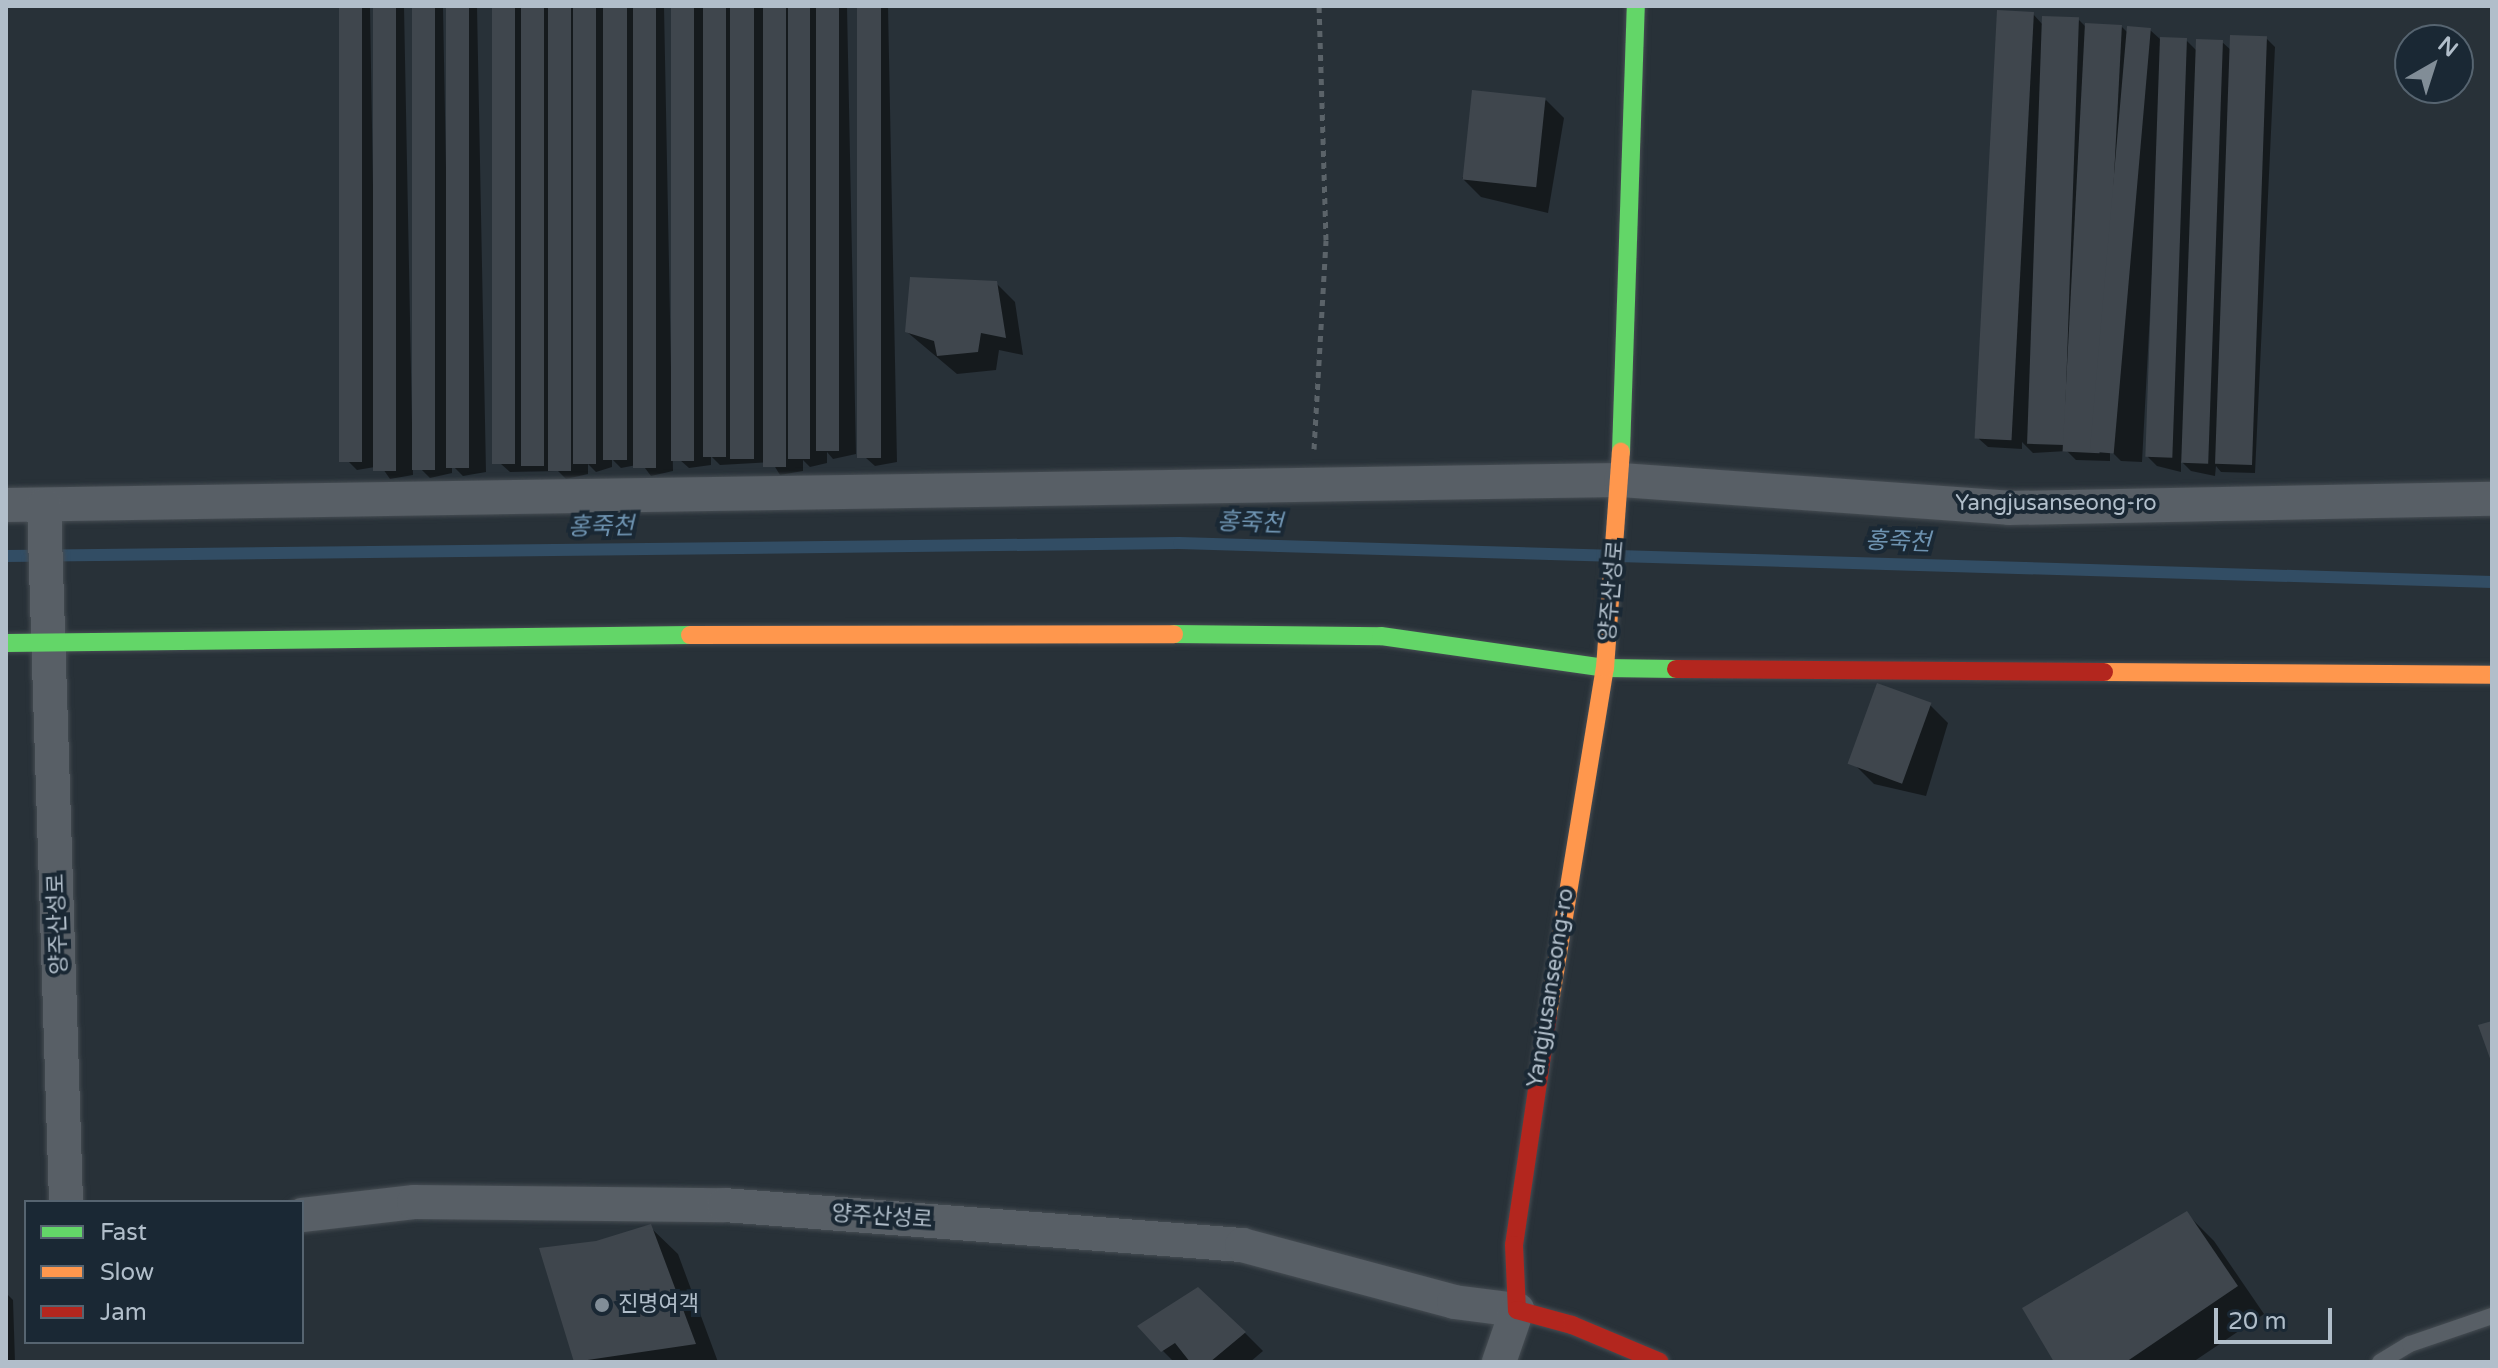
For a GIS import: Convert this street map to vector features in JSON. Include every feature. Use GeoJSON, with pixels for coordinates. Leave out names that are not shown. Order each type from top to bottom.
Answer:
{"type":"FeatureCollection","features":[{"type":"Feature","properties":{"kind":"street"},"geometry":{"type":"LineString","coordinates":[[1621,480],[1636,6]]}},
{"type":"Feature","properties":{"kind":"street","name":"Yangjusanseong-ro"},"geometry":{"type":"LineString","coordinates":[[6,505],[1621,480],[2009,508],[2492,499]]}},
{"type":"Feature","properties":{"kind":"street","name":"양주산성로"},"geometry":{"type":"LineString","coordinates":[[1605,668],[1621,480]]}},
{"type":"Feature","properties":{"kind":"street","name":"양주산성로"},"geometry":{"type":"LineString","coordinates":[[44,505],[66,1200]]}},
{"type":"Feature","properties":{"kind":"street"},"geometry":{"type":"LineString","coordinates":[[6,643],[50,645],[944,632],[1381,636],[1605,668],[2492,675]]}},
{"type":"Feature","properties":{"kind":"street","name":"Yangjusanseong-ro"},"geometry":{"type":"LineString","coordinates":[[1499,1360],[1517,1310],[1516,1219],[1605,668]]}},
{"type":"Feature","properties":{"kind":"street"},"geometry":{"type":"LineString","coordinates":[[304,1215],[414,1202],[724,1205],[1242,1245],[1454,1302],[1517,1310],[1572,1325],[1660,1362]]}},
{"type":"Feature","properties":{"kind":"lane"},"geometry":{"type":"LineString","coordinates":[[2380,1362],[2410,1344],[2492,1316]]}},
{"type":"Feature","properties":{"kind":"path"},"geometry":{"type":"LineString","coordinates":[[1316,486],[1326,240],[1319,6]]}},
{"type":"Feature","properties":{"kind":"building"},"geometry":{"type":"Polygon","coordinates":[[[339,6],[362,6],[362,462],[339,462],[339,6]]]}},
{"type":"Feature","properties":{"kind":"building"},"geometry":{"type":"Polygon","coordinates":[[[373,6],[396,6],[396,471],[373,471],[373,6]]]}},
{"type":"Feature","properties":{"kind":"building"},"geometry":{"type":"Polygon","coordinates":[[[412,6],[435,6],[435,470],[412,470],[412,6]]]}},
{"type":"Feature","properties":{"kind":"building"},"geometry":{"type":"Polygon","coordinates":[[[446,6],[469,6],[469,468],[446,468],[446,6]]]}},
{"type":"Feature","properties":{"kind":"building"},"geometry":{"type":"Polygon","coordinates":[[[492,6],[515,6],[515,464],[492,464],[492,6]]]}},
{"type":"Feature","properties":{"kind":"building"},"geometry":{"type":"Polygon","coordinates":[[[521,6],[544,6],[544,466],[521,466],[521,6]]]}},
{"type":"Feature","properties":{"kind":"building"},"geometry":{"type":"Polygon","coordinates":[[[548,6],[571,6],[571,471],[548,471],[548,6]]]}},
{"type":"Feature","properties":{"kind":"building"},"geometry":{"type":"Polygon","coordinates":[[[573,6],[596,6],[596,464],[573,464],[573,6]]]}},
{"type":"Feature","properties":{"kind":"building"},"geometry":{"type":"Polygon","coordinates":[[[603,6],[627,6],[627,460],[603,460],[603,6]]]}},
{"type":"Feature","properties":{"kind":"building"},"geometry":{"type":"Polygon","coordinates":[[[633,6],[656,6],[656,468],[633,468],[633,6]]]}},
{"type":"Feature","properties":{"kind":"building"},"geometry":{"type":"Polygon","coordinates":[[[671,6],[694,6],[694,461],[671,461],[671,6]]]}},
{"type":"Feature","properties":{"kind":"building"},"geometry":{"type":"Polygon","coordinates":[[[703,6],[726,6],[726,457],[703,457],[703,6]]]}},
{"type":"Feature","properties":{"kind":"building"},"geometry":{"type":"Polygon","coordinates":[[[730,6],[754,6],[754,459],[730,459],[730,6]]]}},
{"type":"Feature","properties":{"kind":"building"},"geometry":{"type":"Polygon","coordinates":[[[763,6],[786,6],[786,467],[763,467],[763,6]]]}},
{"type":"Feature","properties":{"kind":"building"},"geometry":{"type":"Polygon","coordinates":[[[788,6],[810,6],[810,459],[788,459],[788,6]]]}},
{"type":"Feature","properties":{"kind":"building"},"geometry":{"type":"Polygon","coordinates":[[[816,6],[839,6],[839,451],[816,451],[816,6]]]}},
{"type":"Feature","properties":{"kind":"building"},"geometry":{"type":"Polygon","coordinates":[[[857,6],[881,6],[881,458],[857,458],[857,6]]]}},
{"type":"Feature","properties":{"kind":"building"},"geometry":{"type":"Polygon","coordinates":[[[1997,10],[2034,12],[2011,440],[1975,438],[1997,10]]]}},
{"type":"Feature","properties":{"kind":"building"},"geometry":{"type":"Polygon","coordinates":[[[2042,16],[2079,17],[2064,445],[2027,444],[2042,16]]]}},
{"type":"Feature","properties":{"kind":"building"},"geometry":{"type":"Polygon","coordinates":[[[2085,23],[2122,25],[2099,453],[2063,451],[2085,23]]]}},
{"type":"Feature","properties":{"kind":"building"},"geometry":{"type":"Polygon","coordinates":[[[2127,26],[2151,28],[2114,453],[2090,451],[2127,26]]]}},
{"type":"Feature","properties":{"kind":"building"},"geometry":{"type":"Polygon","coordinates":[[[2230,35],[2267,36],[2252,465],[2215,464],[2230,35]]]}},
{"type":"Feature","properties":{"kind":"building"},"geometry":{"type":"Polygon","coordinates":[[[2160,37],[2187,38],[2172,458],[2145,457],[2160,37]]]}},
{"type":"Feature","properties":{"kind":"building"},"geometry":{"type":"Polygon","coordinates":[[[2196,39],[2223,40],[2208,464],[2181,463],[2196,39]]]}},
{"type":"Feature","properties":{"kind":"building"},"geometry":{"type":"Polygon","coordinates":[[[1472,90],[1546,98],[1536,187],[1463,180],[1472,90]]]}},
{"type":"Feature","properties":{"kind":"building"},"geometry":{"type":"Polygon","coordinates":[[[910,277],[997,281],[1006,338],[981,333],[978,352],[937,356],[934,341],[905,332],[910,277]]]}},
{"type":"Feature","properties":{"kind":"building"},"geometry":{"type":"Polygon","coordinates":[[[1877,683],[1932,703],[1902,784],[1848,764],[1877,683]]]}},
{"type":"Feature","properties":{"kind":"building"},"geometry":{"type":"Polygon","coordinates":[[[2492,1021],[2492,1064],[2478,1025],[2492,1021]]]}},
{"type":"Feature","properties":{"kind":"building"},"geometry":{"type":"Polygon","coordinates":[[[2187,1211],[2238,1286],[2126,1362],[2054,1362],[2022,1308],[2187,1211]]]}},
{"type":"Feature","properties":{"kind":"building"},"geometry":{"type":"Polygon","coordinates":[[[651,1224],[696,1344],[574,1362],[539,1248],[596,1241],[651,1224]]]}},
{"type":"Feature","properties":{"kind":"building"},"geometry":{"type":"Polygon","coordinates":[[[1198,1287],[1246,1332],[1210,1362],[1190,1362],[1175,1343],[1161,1352],[1137,1326],[1198,1287]]]}},
{"type":"Feature","properties":{"kind":"waterway","name":"홍죽천"},"geometry":{"type":"LineString","coordinates":[[6,556],[1179,543],[2492,582]]}},
{"type":"Feature","properties":{"kind":"traffic: fast"},"geometry":{"type":"LineString","coordinates":[[1621,452],[1636,6]]}},
{"type":"Feature","properties":{"kind":"traffic: fast"},"geometry":{"type":"LineString","coordinates":[[1174,634],[1381,636],[1605,668],[1676,669]]}},
{"type":"Feature","properties":{"kind":"traffic: fast"},"geometry":{"type":"LineString","coordinates":[[6,643],[690,635]]}},
{"type":"Feature","properties":{"kind":"traffic: slow"},"geometry":{"type":"LineString","coordinates":[[1548,1015],[1605,668],[1621,452]]}},
{"type":"Feature","properties":{"kind":"traffic: slow"},"geometry":{"type":"LineString","coordinates":[[690,635],[1174,634]]}},
{"type":"Feature","properties":{"kind":"traffic: slow"},"geometry":{"type":"LineString","coordinates":[[2104,672],[2492,675]]}},
{"type":"Feature","properties":{"kind":"traffic: jam"},"geometry":{"type":"LineString","coordinates":[[1676,669],[2104,672]]}},
{"type":"Feature","properties":{"kind":"traffic: jam"},"geometry":{"type":"LineString","coordinates":[[1548,1015],[1514,1245],[1517,1310],[1572,1325],[1660,1362]]}},
{"type":"Feature","properties":{"kind":"place","name":"진명여객"},"geometry":{"type":"Point","coordinates":[602,1305]}}]}
